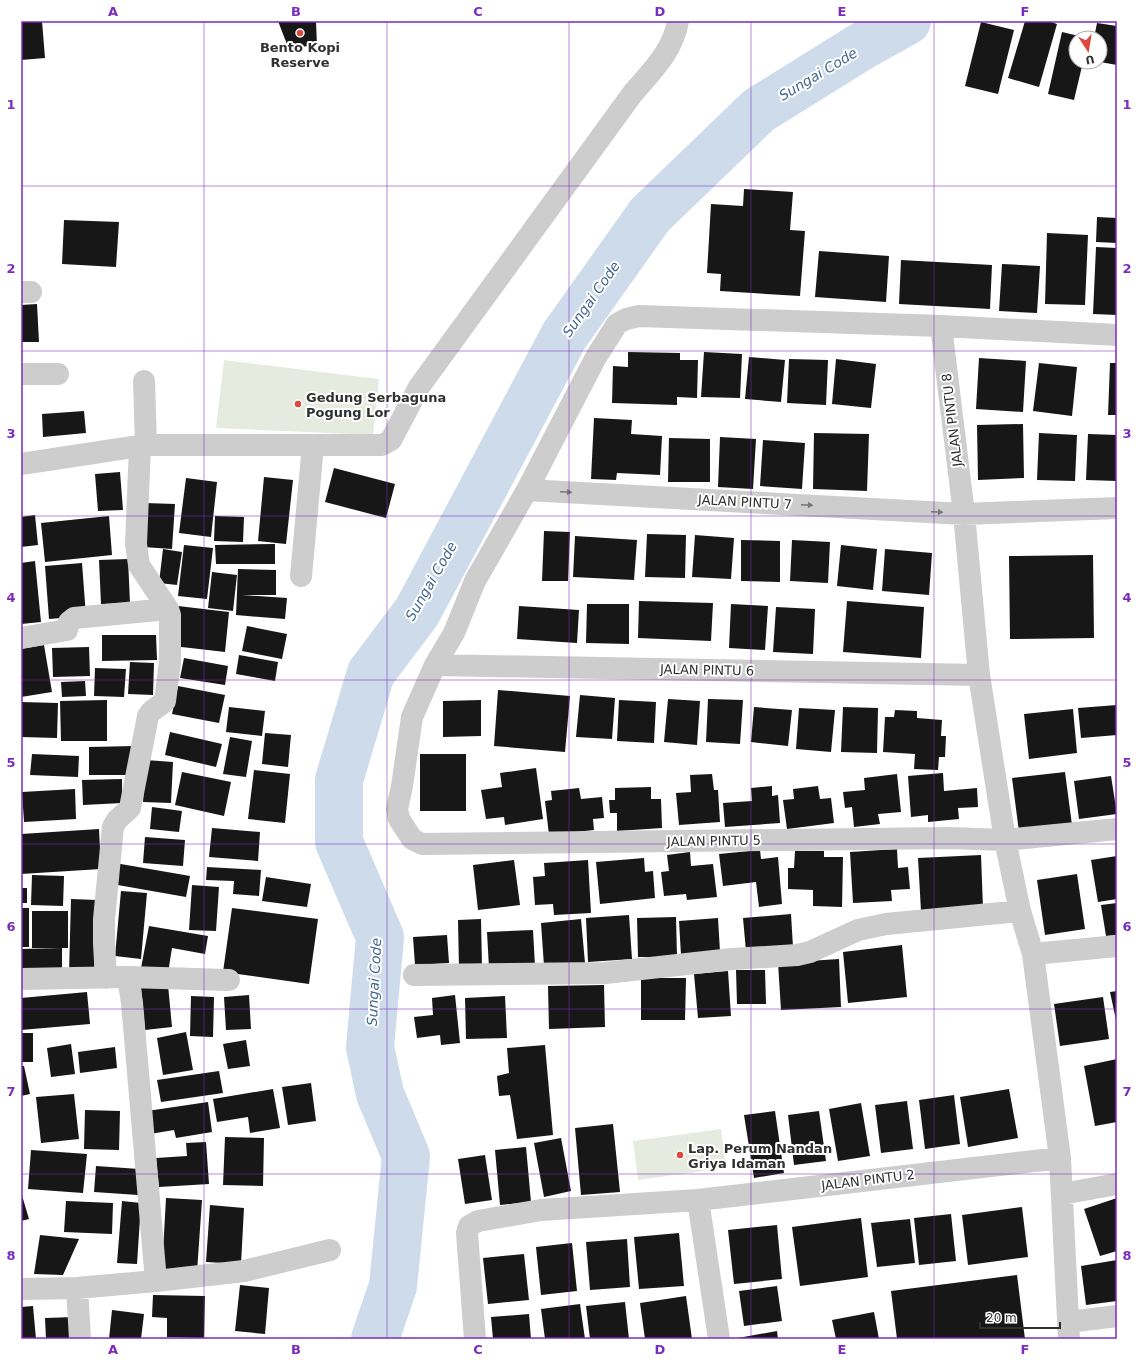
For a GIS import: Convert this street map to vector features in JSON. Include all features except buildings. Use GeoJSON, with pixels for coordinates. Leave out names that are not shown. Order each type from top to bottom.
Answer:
{"type":"FeatureCollection","features":[{"type":"Feature","properties":{"kind":"street"},"geometry":{"type":"LineString","coordinates":[[21,464],[143,445],[382,445],[392,440],[418,387],[633,93],[663,58],[676,33],[678,21]]}},
{"type":"Feature","properties":{"kind":"street"},"geometry":{"type":"LineString","coordinates":[[435,665],[454,633],[476,581],[527,490],[596,357],[617,324],[626,319],[639,316],[941,326],[1117,335]]}},
{"type":"Feature","properties":{"kind":"street","name":"JALAN PINTU 8"},"geometry":{"type":"LineString","coordinates":[[941,326],[964,514],[979,675],[1005,840],[1020,911],[1033,954],[1060,1158],[1068,1331]]}},
{"type":"Feature","properties":{"kind":"street"},"geometry":{"type":"LineString","coordinates":[[21,374],[58,374]]}},
{"type":"Feature","properties":{"kind":"street"},"geometry":{"type":"LineString","coordinates":[[106,978],[104,919],[114,827],[117,820],[130,808],[148,716],[151,710],[166,701],[170,655],[171,621],[168,609],[151,585],[137,559],[136,544],[143,445],[144,381]]}},
{"type":"Feature","properties":{"kind":"street"},"geometry":{"type":"LineString","coordinates":[[301,576],[313,445]]}},
{"type":"Feature","properties":{"kind":"street","name":"JALAN PINTU 7"},"geometry":{"type":"LineString","coordinates":[[527,490],[964,514],[1117,508]]}},
{"type":"Feature","properties":{"kind":"street"},"geometry":{"type":"LineString","coordinates":[[21,638],[67,630],[69,622],[74,618],[168,609]]}},
{"type":"Feature","properties":{"kind":"street","name":"JALAN PINTU 6"},"geometry":{"type":"LineString","coordinates":[[435,665],[979,675]]}},
{"type":"Feature","properties":{"kind":"street","name":"JALAN PINTU 5"},"geometry":{"type":"LineString","coordinates":[[435,665],[412,717],[397,809],[399,819],[412,839],[422,844],[949,838],[1005,840],[1117,829]]}},
{"type":"Feature","properties":{"kind":"street"},"geometry":{"type":"LineString","coordinates":[[414,975],[605,973],[732,959],[797,956],[810,952],[858,930],[886,924],[1020,911]]}},
{"type":"Feature","properties":{"kind":"street"},"geometry":{"type":"LineString","coordinates":[[1033,954],[1117,946]]}},
{"type":"Feature","properties":{"kind":"street"},"geometry":{"type":"LineString","coordinates":[[128,977],[132,1003],[156,1281]]}},
{"type":"Feature","properties":{"kind":"street"},"geometry":{"type":"LineString","coordinates":[[21,979],[128,977],[229,980]]}},
{"type":"Feature","properties":{"kind":"street","name":"JALAN PINTU 2"},"geometry":{"type":"LineString","coordinates":[[475,1339],[467,1233],[469,1226],[478,1221],[541,1210],[698,1200],[1060,1158]]}},
{"type":"Feature","properties":{"kind":"street"},"geometry":{"type":"LineString","coordinates":[[1062,1194],[1117,1184]]}},
{"type":"Feature","properties":{"kind":"street"},"geometry":{"type":"LineString","coordinates":[[698,1200],[718,1339]]}},
{"type":"Feature","properties":{"kind":"street"},"geometry":{"type":"LineString","coordinates":[[21,1289],[77,1288],[244,1271],[330,1250]]}},
{"type":"Feature","properties":{"kind":"street"},"geometry":{"type":"LineString","coordinates":[[77,1288],[80,1339]]}},
{"type":"Feature","properties":{"kind":"street"},"geometry":{"type":"LineString","coordinates":[[1068,1331],[1117,1316]]}},
{"type":"Feature","properties":{"kind":"shaded area","name":"Gedung Serbaguna Pogung Lor"},"geometry":{"type":"Polygon","coordinates":[[[224,360],[379,379],[373,435],[216,428],[224,360]]]}},
{"type":"Feature","properties":{"kind":"shaded area","name":"Lap. Perum Nandan Griya Idaman"},"geometry":{"type":"Polygon","coordinates":[[[721,1129],[726,1168],[638,1180],[633,1141],[721,1129]]]}},
{"type":"Feature","properties":{"kind":"waterway","name":"Sungai Code"},"geometry":{"type":"LineString","coordinates":[[375,1339],[393,1286],[406,1156],[380,1094],[370,1047],[380,937],[339,842],[339,780],[371,673],[417,612],[564,336],[650,215],[759,110],[862,46],[907,21]]}},
{"type":"Feature","properties":{"kind":"place","name":"Bento Kopi Reserve"},"geometry":{"type":"Point","coordinates":[300,33]}},
{"type":"Feature","properties":{"kind":"place","name":"Gedung Serbaguna Pogung Lor"},"geometry":{"type":"Point","coordinates":[298,404]}},
{"type":"Feature","properties":{"kind":"place","name":"Lap. Perum Nandan Griya Idaman"},"geometry":{"type":"Point","coordinates":[680,1155]}}]}
